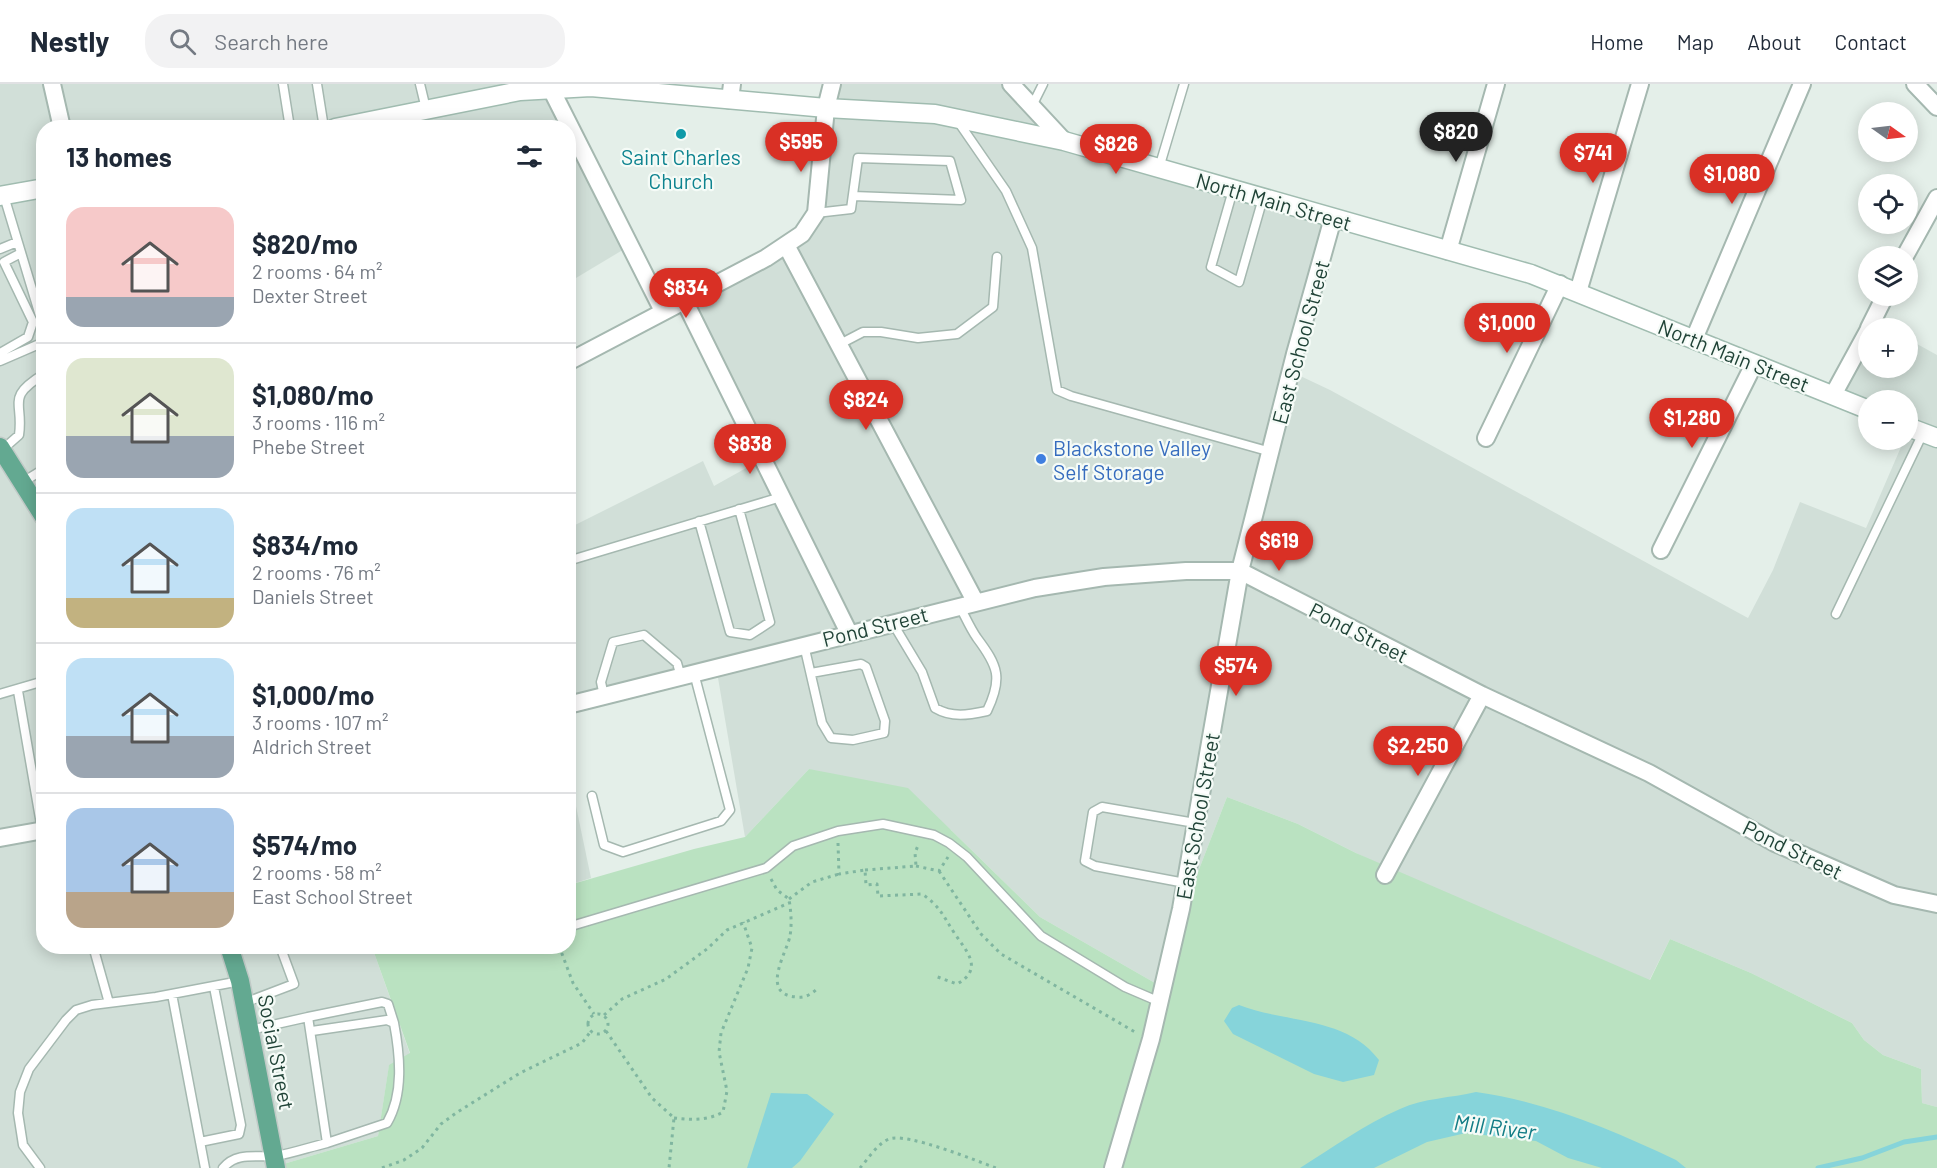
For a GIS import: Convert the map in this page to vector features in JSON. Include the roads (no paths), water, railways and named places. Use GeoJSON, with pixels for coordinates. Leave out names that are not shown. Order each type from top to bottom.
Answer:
{"type":"FeatureCollection","features":[{"type":"Feature","properties":{"kind":"main road"},"geometry":{"type":"LineString","coordinates":[[1,448],[36,504]]}},
{"type":"Feature","properties":{"kind":"main road","name":"Social Street"},"geometry":{"type":"LineString","coordinates":[[232,954],[240,981],[275,1162]]}},
{"type":"Feature","properties":{"kind":"street"},"geometry":{"type":"LineString","coordinates":[[52,84],[60,120]]}},
{"type":"Feature","properties":{"kind":"street"},"geometry":{"type":"LineString","coordinates":[[576,358],[766,258],[802,234],[816,213],[826,108],[832,84]]}},
{"type":"Feature","properties":{"kind":"street"},"geometry":{"type":"LineString","coordinates":[[1011,84],[1064,141]]}},
{"type":"Feature","properties":{"kind":"street"},"geometry":{"type":"LineString","coordinates":[[1448,251],[1496,84]]}},
{"type":"Feature","properties":{"kind":"street"},"geometry":{"type":"LineString","coordinates":[[1578,292],[1640,84]]}},
{"type":"Feature","properties":{"kind":"street"},"geometry":{"type":"LineString","coordinates":[[1694,339],[1802,84]]}},
{"type":"Feature","properties":{"kind":"street"},"geometry":{"type":"LineString","coordinates":[[1915,84],[1937,107]]}},
{"type":"Feature","properties":{"kind":"street","name":"North Main Street"},"geometry":{"type":"LineString","coordinates":[[373,120],[520,91],[591,87],[731,92],[826,108],[924,113],[955,117],[1064,141],[1560,284],[1858,405]]}},
{"type":"Feature","properties":{"kind":"street"},"geometry":{"type":"LineString","coordinates":[[551,89],[567,120]]}},
{"type":"Feature","properties":{"kind":"street"},"geometry":{"type":"LineString","coordinates":[[576,139],[663,311]]}},
{"type":"Feature","properties":{"kind":"street"},"geometry":{"type":"LineString","coordinates":[[2,196],[36,190]]}},
{"type":"Feature","properties":{"kind":"street"},"geometry":{"type":"LineString","coordinates":[[1911,246],[1937,198]]}},
{"type":"Feature","properties":{"kind":"street","name":"East School Street"},"geometry":{"type":"LineString","coordinates":[[1113,1168],[1160,1002],[1185,884],[1240,572],[1333,218]]}},
{"type":"Feature","properties":{"kind":"street"},"geometry":{"type":"LineString","coordinates":[[786,245],[975,601]]}},
{"type":"Feature","properties":{"kind":"street"},"geometry":{"type":"LineString","coordinates":[[1486,438],[1560,284]]}},
{"type":"Feature","properties":{"kind":"street"},"geometry":{"type":"LineString","coordinates":[[684,300],[849,633]]}},
{"type":"Feature","properties":{"kind":"street"},"geometry":{"type":"LineString","coordinates":[[1833,395],[1858,349]]}},
{"type":"Feature","properties":{"kind":"street"},"geometry":{"type":"LineString","coordinates":[[1662,550],[1754,364]]}},
{"type":"Feature","properties":{"kind":"street","name":"Pond Street"},"geometry":{"type":"LineString","coordinates":[[576,703],[975,601],[1104,577],[1186,571],[1240,572],[1482,695],[1648,773],[1775,843],[1894,895],[1937,904]]}},
{"type":"Feature","properties":{"kind":"street"},"geometry":{"type":"LineString","coordinates":[[1384,874],[1482,695]]}},
{"type":"Feature","properties":{"kind":"street"},"geometry":{"type":"LineString","coordinates":[[0,838],[36,831]]}},
{"type":"Feature","properties":{"kind":"lane"},"geometry":{"type":"LineString","coordinates":[[284,84],[289,120]]}},
{"type":"Feature","properties":{"kind":"lane"},"geometry":{"type":"LineString","coordinates":[[317,84],[323,120]]}},
{"type":"Feature","properties":{"kind":"lane"},"geometry":{"type":"LineString","coordinates":[[420,84],[426,109]]}},
{"type":"Feature","properties":{"kind":"lane"},"geometry":{"type":"LineString","coordinates":[[1032,107],[1043,84]]}},
{"type":"Feature","properties":{"kind":"lane"},"geometry":{"type":"LineString","coordinates":[[1159,168],[1184,84]]}},
{"type":"Feature","properties":{"kind":"lane"},"geometry":{"type":"LineString","coordinates":[[955,117],[1006,191],[1032,248],[1057,390],[1071,396],[1271,452]]}},
{"type":"Feature","properties":{"kind":"lane"},"geometry":{"type":"LineString","coordinates":[[816,213],[851,209],[858,158],[950,161],[961,200],[853,196]]}},
{"type":"Feature","properties":{"kind":"lane"},"geometry":{"type":"LineString","coordinates":[[1233,190],[1211,267],[1239,282],[1263,198]]}},
{"type":"Feature","properties":{"kind":"lane"},"geometry":{"type":"LineString","coordinates":[[2,196],[36,303]]}},
{"type":"Feature","properties":{"kind":"lane"},"geometry":{"type":"LineString","coordinates":[[0,249],[17,242]]}},
{"type":"Feature","properties":{"kind":"lane"},"geometry":{"type":"LineString","coordinates":[[0,353],[28,337],[33,322],[4,262],[21,253]]}},
{"type":"Feature","properties":{"kind":"lane"},"geometry":{"type":"LineString","coordinates":[[840,344],[863,332],[881,332],[918,339],[957,333],[993,308],[997,257]]}},
{"type":"Feature","properties":{"kind":"lane"},"geometry":{"type":"LineString","coordinates":[[0,361],[36,345]]}},
{"type":"Feature","properties":{"kind":"lane"},"geometry":{"type":"LineString","coordinates":[[1,448],[19,435],[17,405],[29,383],[36,379]]}},
{"type":"Feature","properties":{"kind":"lane"},"geometry":{"type":"LineString","coordinates":[[1836,614],[1923,432]]}},
{"type":"Feature","properties":{"kind":"lane"},"geometry":{"type":"LineString","coordinates":[[22,482],[36,474]]}},
{"type":"Feature","properties":{"kind":"lane"},"geometry":{"type":"LineString","coordinates":[[576,559],[781,497]]}},
{"type":"Feature","properties":{"kind":"lane"},"geometry":{"type":"LineString","coordinates":[[699,521],[730,632],[750,635],[770,622],[740,509]]}},
{"type":"Feature","properties":{"kind":"lane"},"geometry":{"type":"LineString","coordinates":[[892,622],[922,672],[935,708],[946,715],[964,716],[987,711],[997,681],[994,664],[990,653],[976,636],[959,605]]}},
{"type":"Feature","properties":{"kind":"lane"},"geometry":{"type":"LineString","coordinates":[[592,796],[604,845],[622,852],[721,821],[730,810],[687,675],[677,663],[644,635],[613,642],[601,682],[604,696]]}},
{"type":"Feature","properties":{"kind":"lane"},"geometry":{"type":"LineString","coordinates":[[804,645],[811,674],[826,733],[831,738],[853,740],[879,735],[885,730],[871,675],[866,667],[861,664],[811,674]]}},
{"type":"Feature","properties":{"kind":"lane"},"geometry":{"type":"LineString","coordinates":[[0,694],[18,691],[36,684]]}},
{"type":"Feature","properties":{"kind":"lane"},"geometry":{"type":"LineString","coordinates":[[18,691],[36,791]]}},
{"type":"Feature","properties":{"kind":"lane"},"geometry":{"type":"LineString","coordinates":[[1185,884],[1095,866],[1085,861],[1093,812],[1102,807],[1195,823]]}},
{"type":"Feature","properties":{"kind":"lane"},"geometry":{"type":"LineString","coordinates":[[576,925],[767,867],[793,846],[838,831],[883,824],[934,835],[955,848],[967,857],[1041,936],[1125,987],[1160,1002]]}},
{"type":"Feature","properties":{"kind":"lane"},"geometry":{"type":"LineString","coordinates":[[95,954],[109,1003]]}},
{"type":"Feature","properties":{"kind":"lane"},"geometry":{"type":"LineString","coordinates":[[244,1003],[294,984],[283,954]]}},
{"type":"Feature","properties":{"kind":"lane"},"geometry":{"type":"LineString","coordinates":[[40,1168],[23,1145],[18,1113],[22,1084],[29,1069],[76,1010],[240,981]]}},
{"type":"Feature","properties":{"kind":"lane"},"geometry":{"type":"LineString","coordinates":[[200,1142],[239,1134],[241,1125],[214,987]]}},
{"type":"Feature","properties":{"kind":"lane"},"geometry":{"type":"LineString","coordinates":[[172,994],[205,1168]]}},
{"type":"Feature","properties":{"kind":"lane"},"geometry":{"type":"LineString","coordinates":[[223,1168],[233,1160],[244,1157],[275,1162],[381,1127],[391,1117],[400,1065],[394,1023],[388,1004],[382,1002],[250,1030]]}},
{"type":"Feature","properties":{"kind":"lane"},"geometry":{"type":"LineString","coordinates":[[309,1017],[327,1143]]}},
{"type":"Feature","properties":{"kind":"lane"},"geometry":{"type":"LineString","coordinates":[[312,1032],[383,1019],[394,1023]]}},
{"type":"Feature","properties":{"kind":"water"},"geometry":{"type":"Polygon","coordinates":[[[1239,1005],[1314,1023],[1350,1035],[1379,1060],[1374,1075],[1343,1082],[1314,1074],[1233,1034],[1224,1021],[1232,1008],[1239,1005]]]}},
{"type":"Feature","properties":{"kind":"water","name":"Mill River"},"geometry":{"type":"Polygon","coordinates":[[[1476,1092],[1528,1103],[1579,1118],[1676,1160],[1686,1168],[1602,1168],[1568,1158],[1536,1141],[1466,1133],[1427,1142],[1374,1168],[1300,1168],[1361,1129],[1409,1105],[1476,1092]]]}},
{"type":"Feature","properties":{"kind":"water"},"geometry":{"type":"Polygon","coordinates":[[[771,1093],[807,1094],[834,1114],[800,1161],[792,1168],[747,1168],[771,1093]]]}},
{"type":"Feature","properties":{"kind":"waterway"},"geometry":{"type":"LineString","coordinates":[[1818,1168],[1862,1158],[1904,1142],[1937,1137]]}},
{"type":"Feature","properties":{"kind":"place","name":"Saint Charles Church"},"geometry":{"type":"Point","coordinates":[681,134]}},
{"type":"Feature","properties":{"kind":"place","name":"Blackstone Valley Self Storage"},"geometry":{"type":"Point","coordinates":[1041,459]}}]}
